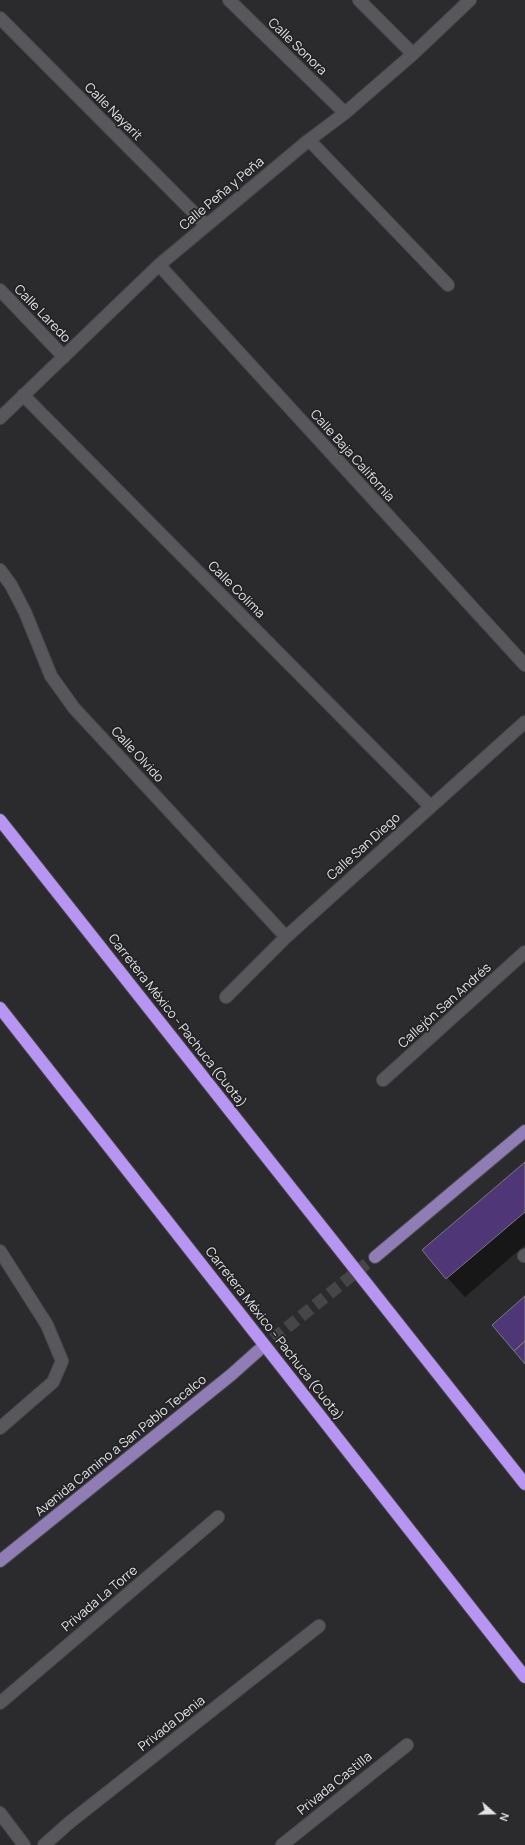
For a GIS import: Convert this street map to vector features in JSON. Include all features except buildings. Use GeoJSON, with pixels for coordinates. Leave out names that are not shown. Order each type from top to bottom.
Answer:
{"type":"FeatureCollection","features":[{"type":"Feature","properties":{"kind":"highway","name":"Carretera México - Pachuca (Cuota)"},"geometry":{"type":"LineString","coordinates":[[0,820],[525,1484]]}},
{"type":"Feature","properties":{"kind":"highway","name":"Carretera México - Pachuca (Cuota)"},"geometry":{"type":"LineString","coordinates":[[0,1008],[525,1677]]}},
{"type":"Feature","properties":{"kind":"main road"},"geometry":{"type":"LineString","coordinates":[[375,1257],[525,1131]]}},
{"type":"Feature","properties":{"kind":"main road","name":"Avenida Camino a San Pablo Tecalco"},"geometry":{"type":"LineString","coordinates":[[0,1561],[231,1375],[259,1350]]}},
{"type":"Feature","properties":{"kind":"street","name":"Calle Sonora"},"geometry":{"type":"LineString","coordinates":[[228,0],[345,114]]}},
{"type":"Feature","properties":{"kind":"street"},"geometry":{"type":"LineString","coordinates":[[359,0],[413,54]]}},
{"type":"Feature","properties":{"kind":"street","name":"Calle Peña y Peña"},"geometry":{"type":"LineString","coordinates":[[0,418],[159,265],[308,140],[345,114],[413,54],[470,0]]}},
{"type":"Feature","properties":{"kind":"street","name":"Calle Nayarit"},"geometry":{"type":"LineString","coordinates":[[0,18],[206,225]]}},
{"type":"Feature","properties":{"kind":"street"},"geometry":{"type":"LineString","coordinates":[[308,140],[448,285]]}},
{"type":"Feature","properties":{"kind":"street","name":"Calle Baja California"},"geometry":{"type":"LineString","coordinates":[[159,265],[525,665]]}},
{"type":"Feature","properties":{"kind":"street","name":"Calle Laredo"},"geometry":{"type":"LineString","coordinates":[[0,290],[64,357]]}},
{"type":"Feature","properties":{"kind":"street","name":"Calle Colima"},"geometry":{"type":"LineString","coordinates":[[23,395],[430,806]]}},
{"type":"Feature","properties":{"kind":"street","name":"Calle Olvido"},"geometry":{"type":"LineString","coordinates":[[0,570],[11,585],[25,612],[51,676],[74,708],[286,938]]}},
{"type":"Feature","properties":{"kind":"street","name":"Calle San Diego"},"geometry":{"type":"LineString","coordinates":[[226,997],[286,938],[430,806],[525,722]]}},
{"type":"Feature","properties":{"kind":"street","name":"Callejón San Andrés"},"geometry":{"type":"LineString","coordinates":[[383,1080],[525,952]]}},
{"type":"Feature","properties":{"kind":"street"},"geometry":{"type":"LineString","coordinates":[[0,1251],[47,1325],[62,1361],[53,1382],[0,1428]]}},
{"type":"Feature","properties":{"kind":"street","name":"Privada La Torre"},"geometry":{"type":"LineString","coordinates":[[0,1703],[218,1517]]}},
{"type":"Feature","properties":{"kind":"street","name":"Privada Denia"},"geometry":{"type":"LineString","coordinates":[[44,1845],[70,1822],[319,1626]]}},
{"type":"Feature","properties":{"kind":"street","name":"Privada Castilla"},"geometry":{"type":"LineString","coordinates":[[282,1845],[406,1745]]}},
{"type":"Feature","properties":{"kind":"street"},"geometry":{"type":"LineString","coordinates":[[0,1813],[24,1845]]}},
{"type":"Feature","properties":{"kind":"tunnel"},"geometry":{"type":"LineString","coordinates":[[259,1350],[375,1257]]}}]}
